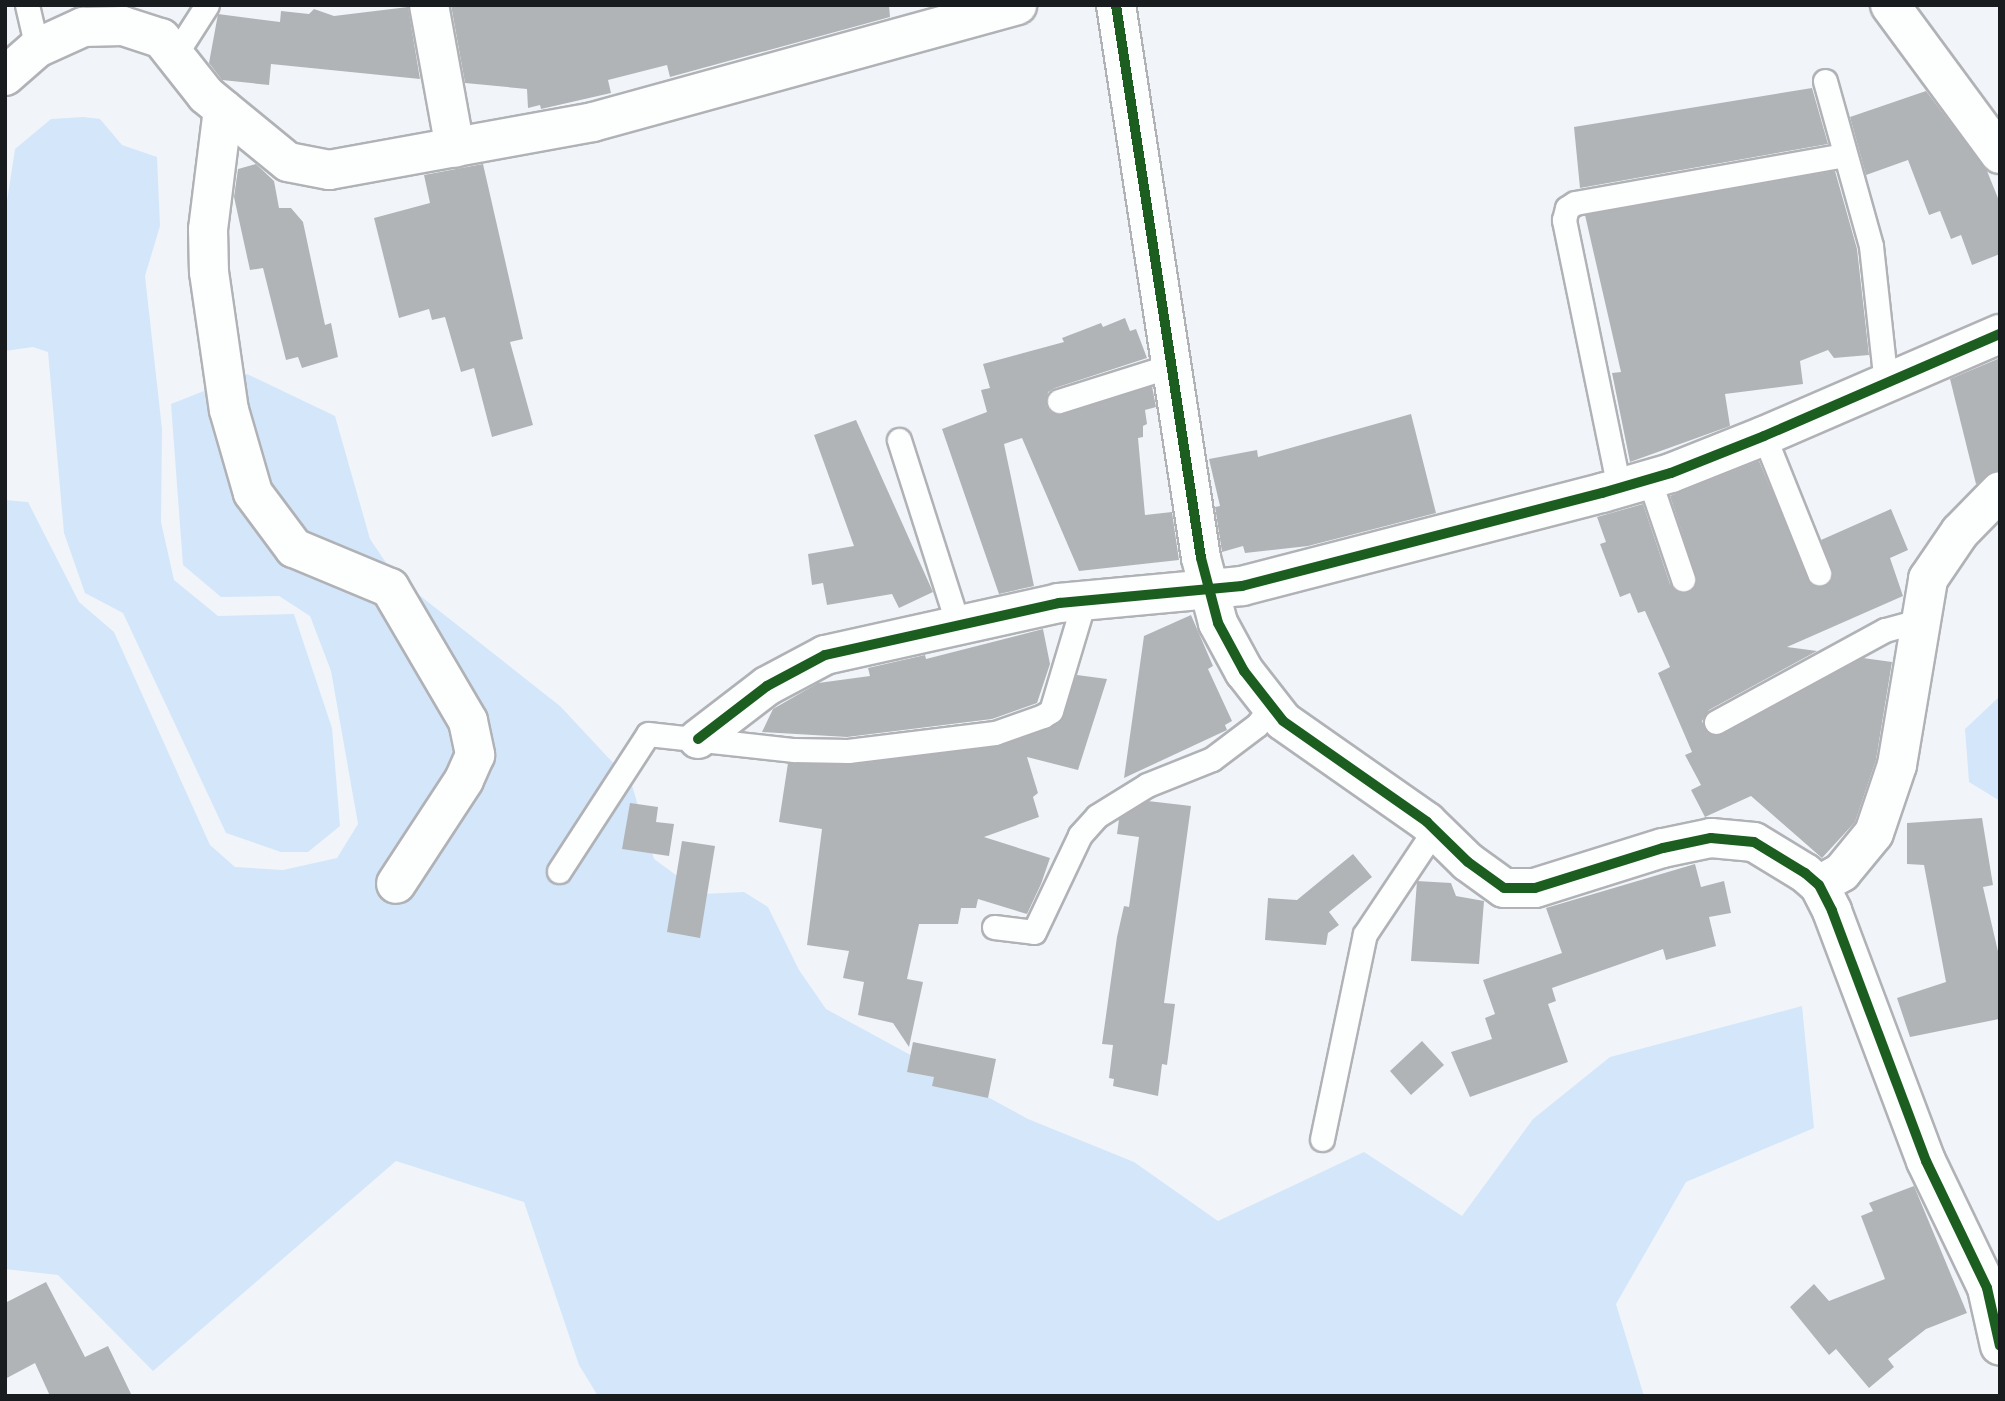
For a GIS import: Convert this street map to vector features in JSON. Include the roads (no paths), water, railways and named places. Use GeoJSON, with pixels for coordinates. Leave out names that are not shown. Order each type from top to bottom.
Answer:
{"type":"FeatureCollection","features":[{"type":"Feature","properties":{"kind":"street"},"geometry":{"type":"LineString","coordinates":[[429,5],[454,148]]}},
{"type":"Feature","properties":{"kind":"street"},"geometry":{"type":"LineString","coordinates":[[5,76],[37,48],[83,27],[123,26],[162,38],[206,95],[288,162],[329,170],[593,122],[1017,5]]}},
{"type":"Feature","properties":{"kind":"street"},"geometry":{"type":"LineString","coordinates":[[1116,5],[1208,590],[1229,646],[1271,707],[1299,734],[1435,829],[1477,870],[1504,888],[1535,888],[1711,838],[1754,842],[1819,885],[1926,1161],[1987,1289],[2000,1346]]}},
{"type":"Feature","properties":{"kind":"street"},"geometry":{"type":"LineString","coordinates":[[1890,5],[2000,155]]}},
{"type":"Feature","properties":{"kind":"street"},"geometry":{"type":"LineString","coordinates":[[223,109],[208,229],[209,272],[229,410],[253,492],[295,548],[390,588],[468,721],[475,755],[396,884]]}},
{"type":"Feature","properties":{"kind":"street"},"geometry":{"type":"LineString","coordinates":[[698,739],[796,668],[825,655],[958,625],[1084,601],[1242,586],[1634,484],[1765,436],[2000,334]]}},
{"type":"Feature","properties":{"kind":"street"},"geometry":{"type":"LineString","coordinates":[[1819,885],[1862,851],[1886,806],[1897,765],[1924,593],[1939,560],[2000,491]]}},
{"type":"Feature","properties":{"kind":"lane"},"geometry":{"type":"LineString","coordinates":[[27,5],[37,48]]}},
{"type":"Feature","properties":{"kind":"lane"},"geometry":{"type":"LineString","coordinates":[[175,55],[207,5]]}},
{"type":"Feature","properties":{"kind":"lane"},"geometry":{"type":"LineString","coordinates":[[1825,81],[1871,246],[1886,384]]}},
{"type":"Feature","properties":{"kind":"lane"},"geometry":{"type":"LineString","coordinates":[[1683,579],[1634,484],[1564,220],[1567,208],[1575,203],[1844,155]]}},
{"type":"Feature","properties":{"kind":"lane"},"geometry":{"type":"LineString","coordinates":[[1059,401],[1173,365]]}},
{"type":"Feature","properties":{"kind":"lane"},"geometry":{"type":"LineString","coordinates":[[1765,436],[1819,573]]}},
{"type":"Feature","properties":{"kind":"lane"},"geometry":{"type":"LineString","coordinates":[[899,440],[958,625]]}},
{"type":"Feature","properties":{"kind":"lane"},"geometry":{"type":"LineString","coordinates":[[559,871],[648,734],[794,750],[848,751],[995,733],[1043,716],[1051,711],[1084,601]]}},
{"type":"Feature","properties":{"kind":"lane"},"geometry":{"type":"LineString","coordinates":[[1716,722],[1885,630],[1919,621]]}},
{"type":"Feature","properties":{"kind":"lane"},"geometry":{"type":"LineString","coordinates":[[994,927],[1034,932],[1080,835],[1097,816],[1147,785],[1212,760],[1257,725],[1271,707]]}},
{"type":"Feature","properties":{"kind":"lane"},"geometry":{"type":"LineString","coordinates":[[1322,1139],[1365,934],[1435,829]]}}]}
